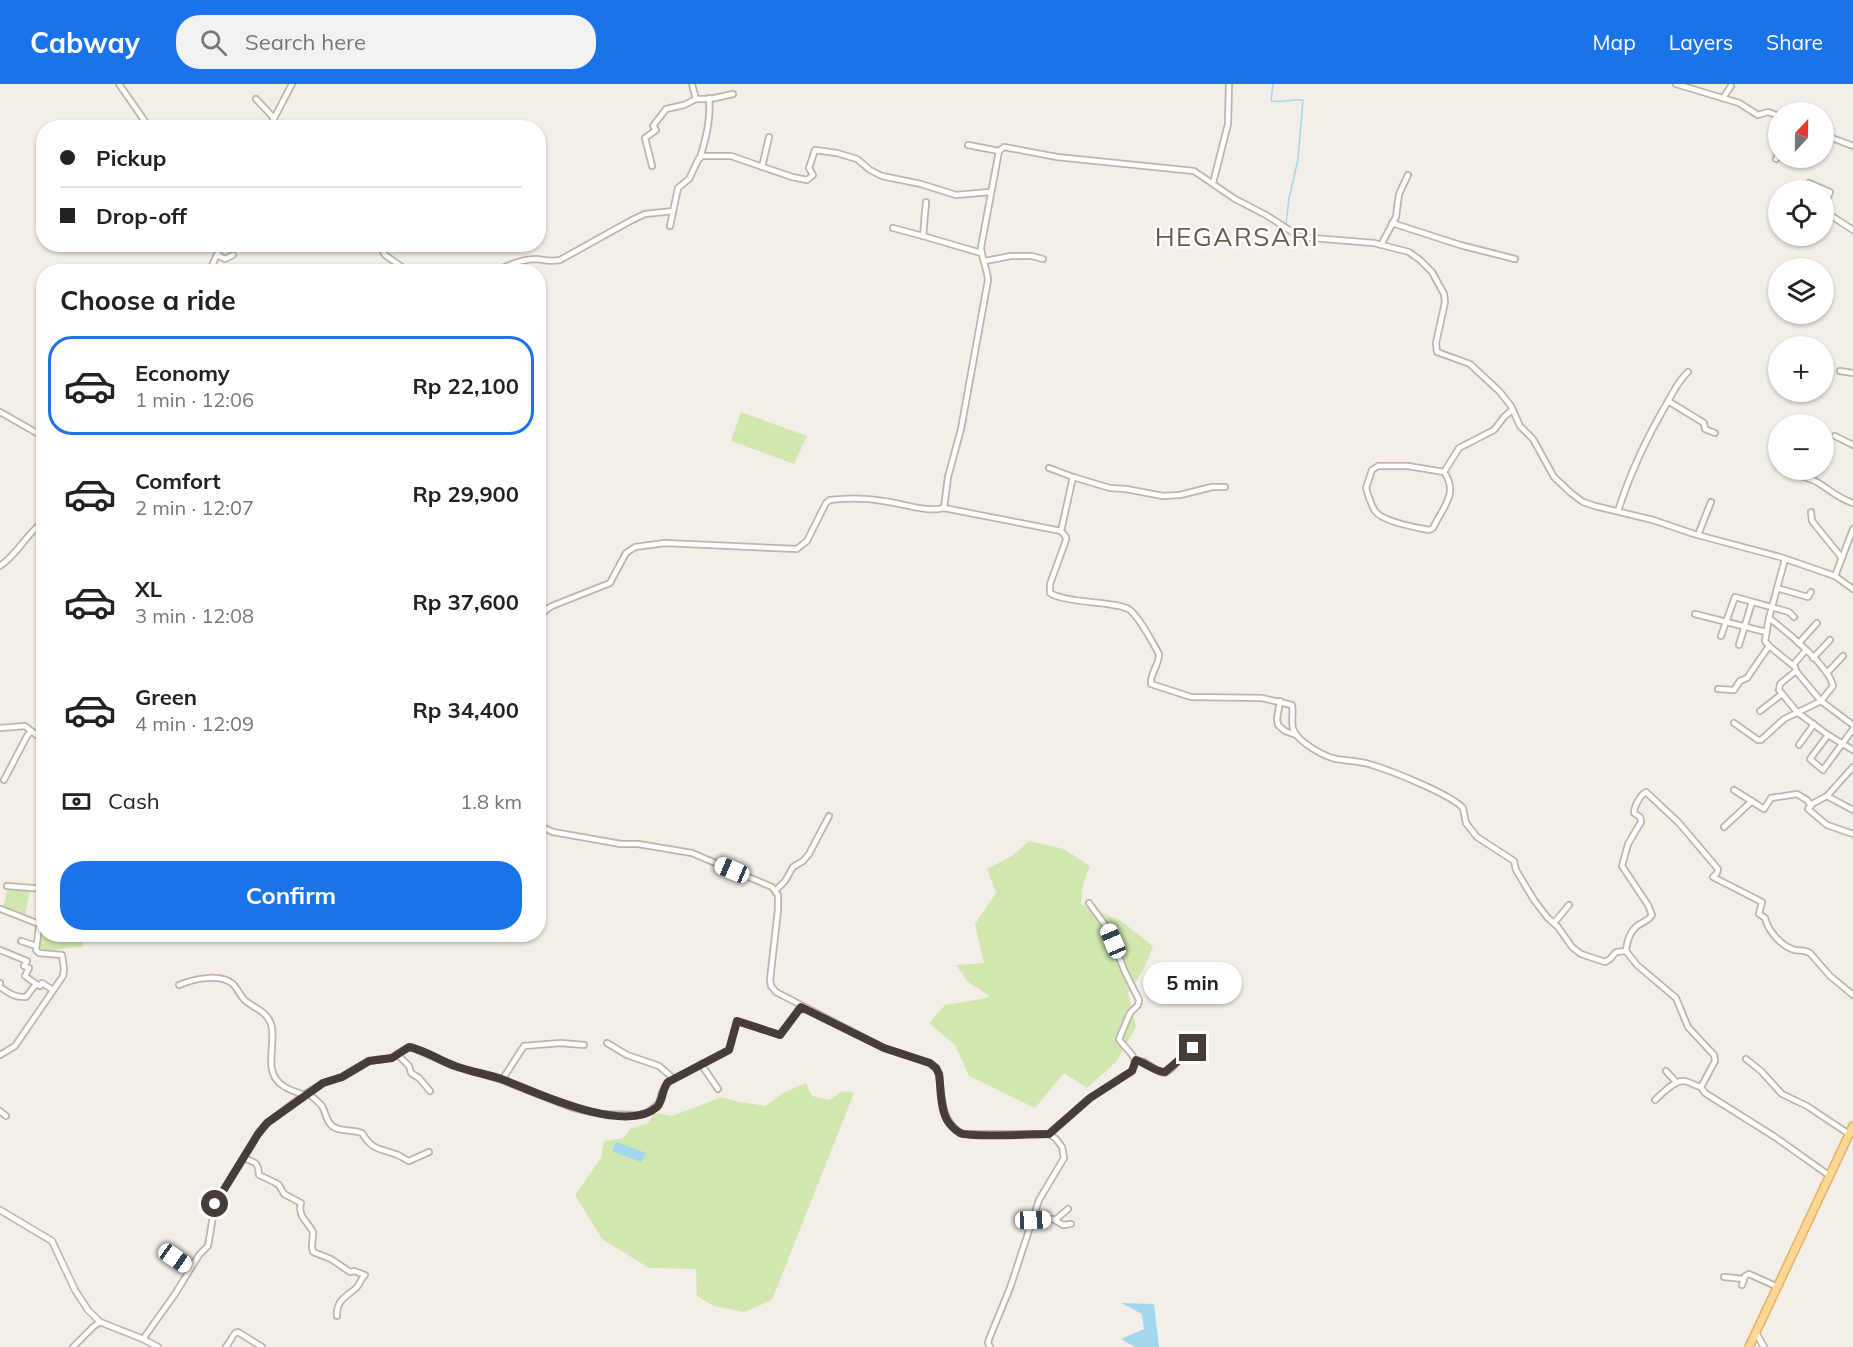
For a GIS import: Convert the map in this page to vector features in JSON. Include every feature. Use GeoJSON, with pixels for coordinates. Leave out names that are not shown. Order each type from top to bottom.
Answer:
{"type":"FeatureCollection","features":[{"type":"Feature","properties":{"kind":"main road"},"geometry":{"type":"LineString","coordinates":[[1749,1347],[1853,1126]]}},
{"type":"Feature","properties":{"kind":"street"},"geometry":{"type":"LineString","coordinates":[[119,84],[137,112],[146,120]]}},
{"type":"Feature","properties":{"kind":"street"},"geometry":{"type":"LineString","coordinates":[[256,99],[274,118],[292,84]]}},
{"type":"Feature","properties":{"kind":"street"},"geometry":{"type":"LineString","coordinates":[[692,84],[696,99]]}},
{"type":"Feature","properties":{"kind":"street"},"geometry":{"type":"LineString","coordinates":[[1213,183],[1228,123],[1230,84]]}},
{"type":"Feature","properties":{"kind":"street"},"geometry":{"type":"LineString","coordinates":[[1676,84],[1743,105],[1758,115],[1768,112]]}},
{"type":"Feature","properties":{"kind":"street"},"geometry":{"type":"LineString","coordinates":[[1723,98],[1731,86]]}},
{"type":"Feature","properties":{"kind":"street"},"geometry":{"type":"LineString","coordinates":[[652,166],[645,138],[656,130],[653,126],[666,109],[684,105],[696,99],[733,94]]}},
{"type":"Feature","properties":{"kind":"street"},"geometry":{"type":"LineString","coordinates":[[670,226],[678,188],[689,179],[700,158],[708,133],[709,98]]}},
{"type":"Feature","properties":{"kind":"street"},"geometry":{"type":"LineString","coordinates":[[762,167],[769,137]]}},
{"type":"Feature","properties":{"kind":"street"},"geometry":{"type":"LineString","coordinates":[[1834,139],[1853,146]]}},
{"type":"Feature","properties":{"kind":"street"},"geometry":{"type":"LineString","coordinates":[[968,145],[999,151]]}},
{"type":"Feature","properties":{"kind":"street"},"geometry":{"type":"LineString","coordinates":[[944,508],[948,477],[961,429],[988,280],[985,261],[981,253],[990,192],[999,151],[1004,147],[1057,157],[1194,171],[1300,237],[1382,245],[1408,252],[1432,272],[1444,294],[1445,302],[1436,343],[1437,352],[1470,364],[1500,392],[1520,426],[1533,439],[1554,477],[1570,493],[1583,502],[1595,506],[1653,520],[1785,559],[1835,576],[1853,589]]}},
{"type":"Feature","properties":{"kind":"street"},"geometry":{"type":"LineString","coordinates":[[700,158],[716,155],[731,156],[807,180],[813,175],[809,168],[815,150],[824,150],[857,159],[882,176],[921,184],[957,195],[990,192]]}},
{"type":"Feature","properties":{"kind":"street"},"geometry":{"type":"LineString","coordinates":[[1382,245],[1397,214],[1396,204],[1408,175]]}},
{"type":"Feature","properties":{"kind":"street"},"geometry":{"type":"LineString","coordinates":[[923,236],[926,201]]}},
{"type":"Feature","properties":{"kind":"street"},"geometry":{"type":"LineString","coordinates":[[511,264],[534,259],[550,262],[560,260],[645,214],[673,211]]}},
{"type":"Feature","properties":{"kind":"street"},"geometry":{"type":"LineString","coordinates":[[1834,216],[1853,230]]}},
{"type":"Feature","properties":{"kind":"street"},"geometry":{"type":"LineString","coordinates":[[1392,223],[1515,259]]}},
{"type":"Feature","properties":{"kind":"street"},"geometry":{"type":"LineString","coordinates":[[893,228],[981,253]]}},
{"type":"Feature","properties":{"kind":"street"},"geometry":{"type":"LineString","coordinates":[[213,264],[218,252]]}},
{"type":"Feature","properties":{"kind":"street"},"geometry":{"type":"LineString","coordinates":[[383,252],[398,264]]}},
{"type":"Feature","properties":{"kind":"street"},"geometry":{"type":"LineString","coordinates":[[217,255],[225,259],[233,255]]}},
{"type":"Feature","properties":{"kind":"street"},"geometry":{"type":"LineString","coordinates":[[985,261],[1005,256],[1032,256],[1043,259]]}},
{"type":"Feature","properties":{"kind":"street"},"geometry":{"type":"LineString","coordinates":[[1840,370],[1853,373]]}},
{"type":"Feature","properties":{"kind":"street"},"geometry":{"type":"LineString","coordinates":[[1618,511],[1636,464],[1668,401],[1682,377],[1688,372]]}},
{"type":"Feature","properties":{"kind":"street"},"geometry":{"type":"LineString","coordinates":[[1668,401],[1704,423],[1705,429],[1715,433]]}},
{"type":"Feature","properties":{"kind":"street"},"geometry":{"type":"LineString","coordinates":[[1444,472],[1460,448],[1494,430],[1512,410]]}},
{"type":"Feature","properties":{"kind":"street"},"geometry":{"type":"LineString","coordinates":[[0,412],[36,432]]}},
{"type":"Feature","properties":{"kind":"street"},"geometry":{"type":"LineString","coordinates":[[1835,436],[1853,445]]}},
{"type":"Feature","properties":{"kind":"street"},"geometry":{"type":"LineString","coordinates":[[1378,466],[1408,466],[1444,472],[1450,481],[1449,497],[1433,528],[1429,530],[1402,524],[1379,515],[1375,511],[1366,488],[1372,470],[1378,466]]}},
{"type":"Feature","properties":{"kind":"street"},"geometry":{"type":"LineString","coordinates":[[1049,468],[1110,488],[1163,496],[1180,495],[1212,487],[1225,487]]}},
{"type":"Feature","properties":{"kind":"street"},"geometry":{"type":"LineString","coordinates":[[1061,531],[1073,477]]}},
{"type":"Feature","properties":{"kind":"street"},"geometry":{"type":"LineString","coordinates":[[1814,480],[1853,503]]}},
{"type":"Feature","properties":{"kind":"street"},"geometry":{"type":"LineString","coordinates":[[546,610],[610,583],[626,553],[635,547],[665,543],[798,549],[807,541],[826,503],[830,500],[879,500],[935,510],[944,508],[1061,531],[1066,540],[1050,584],[1050,593],[1075,600],[1122,606],[1130,611],[1159,654],[1151,684],[1191,697],[1262,698],[1293,705],[1292,725],[1296,735]]}},
{"type":"Feature","properties":{"kind":"street"},"geometry":{"type":"LineString","coordinates":[[1698,535],[1711,502]]}},
{"type":"Feature","properties":{"kind":"street"},"geometry":{"type":"LineString","coordinates":[[1811,512],[1812,521],[1842,558]]}},
{"type":"Feature","properties":{"kind":"street"},"geometry":{"type":"LineString","coordinates":[[0,566],[8,561],[36,528]]}},
{"type":"Feature","properties":{"kind":"street"},"geometry":{"type":"LineString","coordinates":[[1835,576],[1853,529]]}},
{"type":"Feature","properties":{"kind":"street"},"geometry":{"type":"LineString","coordinates":[[1785,559],[1765,641],[1793,665],[1821,701],[1853,727],[1822,770],[1810,759],[1828,735]]}},
{"type":"Feature","properties":{"kind":"street"},"geometry":{"type":"LineString","coordinates":[[1777,588],[1808,597],[1811,592]]}},
{"type":"Feature","properties":{"kind":"street"},"geometry":{"type":"LineString","coordinates":[[1721,636],[1735,597],[1789,612],[1794,617]]}},
{"type":"Feature","properties":{"kind":"street"},"geometry":{"type":"LineString","coordinates":[[1739,645],[1752,602]]}},
{"type":"Feature","properties":{"kind":"street"},"geometry":{"type":"LineString","coordinates":[[1695,615],[1766,632]]}},
{"type":"Feature","properties":{"kind":"street"},"geometry":{"type":"LineString","coordinates":[[1734,723],[1761,740],[1784,718],[1821,701],[1833,686],[1814,658],[1769,618]]}},
{"type":"Feature","properties":{"kind":"street"},"geometry":{"type":"LineString","coordinates":[[1799,643],[1817,623]]}},
{"type":"Feature","properties":{"kind":"street"},"geometry":{"type":"LineString","coordinates":[[1814,658],[1830,640]]}},
{"type":"Feature","properties":{"kind":"street"},"geometry":{"type":"LineString","coordinates":[[1718,689],[1734,690],[1740,681],[1747,678],[1769,646]]}},
{"type":"Feature","properties":{"kind":"street"},"geometry":{"type":"LineString","coordinates":[[1793,665],[1806,650]]}},
{"type":"Feature","properties":{"kind":"street"},"geometry":{"type":"LineString","coordinates":[[1827,674],[1843,656]]}},
{"type":"Feature","properties":{"kind":"street"},"geometry":{"type":"LineString","coordinates":[[1796,671],[1780,684],[1779,690],[1797,712],[1853,750]]}},
{"type":"Feature","properties":{"kind":"street"},"geometry":{"type":"LineString","coordinates":[[1760,711],[1782,694]]}},
{"type":"Feature","properties":{"kind":"street"},"geometry":{"type":"LineString","coordinates":[[1280,701],[1278,725],[1285,731],[1296,735],[1307,745],[1334,758],[1371,764],[1455,801],[1463,808],[1466,823],[1478,837],[1512,859],[1534,900],[1572,947],[1581,954],[1605,962],[1616,952],[1626,951]]}},
{"type":"Feature","properties":{"kind":"street"},"geometry":{"type":"LineString","coordinates":[[1799,745],[1814,724]]}},
{"type":"Feature","properties":{"kind":"street"},"geometry":{"type":"LineString","coordinates":[[0,728],[23,726],[36,734]]}},
{"type":"Feature","properties":{"kind":"street"},"geometry":{"type":"LineString","coordinates":[[4,780],[31,731]]}},
{"type":"Feature","properties":{"kind":"street"},"geometry":{"type":"LineString","coordinates":[[1853,767],[1827,796],[1813,804],[1808,810],[1827,825],[1853,834]]}},
{"type":"Feature","properties":{"kind":"street"},"geometry":{"type":"LineString","coordinates":[[1734,790],[1765,809],[1771,798],[1797,794],[1813,804]]}},
{"type":"Feature","properties":{"kind":"street"},"geometry":{"type":"LineString","coordinates":[[1701,1087],[1715,1061],[1714,1055],[1688,1027],[1676,998],[1637,965],[1626,951],[1626,941],[1632,932],[1652,915],[1648,905],[1622,866],[1628,844],[1641,822],[1634,810],[1642,794],[1646,792],[1679,822],[1718,869],[1713,877],[1762,902],[1759,914],[1765,918],[1772,934],[1788,947],[1810,953],[1830,976],[1853,995]]}},
{"type":"Feature","properties":{"kind":"street"},"geometry":{"type":"LineString","coordinates":[[1827,796],[1853,810]]}},
{"type":"Feature","properties":{"kind":"street"},"geometry":{"type":"LineString","coordinates":[[1724,827],[1752,801]]}},
{"type":"Feature","properties":{"kind":"street"},"geometry":{"type":"LineString","coordinates":[[776,890],[794,867],[809,854],[829,816]]}},
{"type":"Feature","properties":{"kind":"street"},"geometry":{"type":"LineString","coordinates":[[546,829],[621,844],[638,844],[692,853],[776,890],[778,910],[770,980],[771,987],[776,992],[801,1007],[884,1048],[930,1063],[939,1074],[947,1121],[962,1134],[1049,1134],[1056,1139],[1062,1147],[1064,1158],[1039,1200],[1010,1288],[989,1339],[990,1347]]}},
{"type":"Feature","properties":{"kind":"street"},"geometry":{"type":"LineString","coordinates":[[7,886],[36,889]]}},
{"type":"Feature","properties":{"kind":"street"},"geometry":{"type":"LineString","coordinates":[[1089,903],[1108,929],[1139,1000],[1138,1005],[1130,1013],[1119,1039],[1136,1060],[1144,1062],[1157,1071],[1165,1072],[1171,1069],[1188,1050],[1195,1047],[1201,1038]]}},
{"type":"Feature","properties":{"kind":"street"},"geometry":{"type":"LineString","coordinates":[[1554,923],[1569,906]]}},
{"type":"Feature","properties":{"kind":"street"},"geometry":{"type":"LineString","coordinates":[[1,909],[36,923]]}},
{"type":"Feature","properties":{"kind":"street"},"geometry":{"type":"LineString","coordinates":[[21,941],[36,946]]}},
{"type":"Feature","properties":{"kind":"street"},"geometry":{"type":"LineString","coordinates":[[0,1055],[15,1046],[63,976],[63,956],[39,953],[36,950],[37,942]]}},
{"type":"Feature","properties":{"kind":"street"},"geometry":{"type":"LineString","coordinates":[[0,950],[27,960],[24,966],[29,968],[25,976],[40,986],[42,983],[53,990]]}},
{"type":"Feature","properties":{"kind":"street"},"geometry":{"type":"LineString","coordinates":[[179,984],[205,978],[233,984],[246,1002],[259,1009],[268,1018],[273,1036],[271,1065],[277,1080],[282,1085],[306,1094],[320,1104],[326,1114],[327,1122],[339,1130],[362,1133],[366,1140],[380,1150],[409,1161],[429,1152]]}},
{"type":"Feature","properties":{"kind":"street"},"geometry":{"type":"LineString","coordinates":[[0,984],[14,996],[20,998],[26,997],[36,984]]}},
{"type":"Feature","properties":{"kind":"street"},"geometry":{"type":"LineString","coordinates":[[143,1339],[210,1242],[215,1204],[258,1134],[267,1123],[323,1083],[342,1077],[369,1061],[392,1058],[411,1047],[454,1066],[502,1080],[573,1108],[601,1114],[647,1113],[657,1106],[664,1087],[674,1079],[729,1050],[737,1021],[780,1035],[801,1007]]}},
{"type":"Feature","properties":{"kind":"street"},"geometry":{"type":"LineString","coordinates":[[502,1080],[524,1046],[561,1043],[584,1045]]}},
{"type":"Feature","properties":{"kind":"street"},"geometry":{"type":"LineString","coordinates":[[607,1043],[627,1055],[659,1066],[674,1079]]}},
{"type":"Feature","properties":{"kind":"street"},"geometry":{"type":"LineString","coordinates":[[398,1054],[409,1066],[411,1073],[420,1079],[430,1091]]}},
{"type":"Feature","properties":{"kind":"street"},"geometry":{"type":"LineString","coordinates":[[1746,1059],[1761,1071],[1782,1094],[1807,1106],[1849,1134]]}},
{"type":"Feature","properties":{"kind":"street"},"geometry":{"type":"LineString","coordinates":[[1049,1134],[1090,1098],[1132,1071],[1136,1060]]}},
{"type":"Feature","properties":{"kind":"street"},"geometry":{"type":"LineString","coordinates":[[701,1065],[718,1089]]}},
{"type":"Feature","properties":{"kind":"street"},"geometry":{"type":"LineString","coordinates":[[1666,1071],[1676,1082]]}},
{"type":"Feature","properties":{"kind":"street"},"geometry":{"type":"LineString","coordinates":[[1655,1100],[1676,1082],[1686,1081],[1701,1087],[1705,1093],[1775,1137],[1830,1176]]}},
{"type":"Feature","properties":{"kind":"street"},"geometry":{"type":"LineString","coordinates":[[0,1111],[6,1116]]}},
{"type":"Feature","properties":{"kind":"street"},"geometry":{"type":"LineString","coordinates":[[244,1158],[256,1163],[259,1166],[259,1174],[272,1180],[279,1185],[284,1194],[301,1203],[299,1208],[303,1219],[313,1232],[314,1251],[350,1272],[365,1275],[357,1288],[350,1291],[338,1306],[338,1316]]}},
{"type":"Feature","properties":{"kind":"street"},"geometry":{"type":"LineString","coordinates":[[1055,1220],[1068,1209]]}},
{"type":"Feature","properties":{"kind":"street"},"geometry":{"type":"LineString","coordinates":[[0,1210],[52,1240],[75,1290],[88,1310],[100,1322],[158,1347]]}},
{"type":"Feature","properties":{"kind":"street"},"geometry":{"type":"LineString","coordinates":[[1033,1220],[1055,1220],[1063,1225],[1071,1224]]}},
{"type":"Feature","properties":{"kind":"street"},"geometry":{"type":"LineString","coordinates":[[175,1258],[190,1269]]}},
{"type":"Feature","properties":{"kind":"street"},"geometry":{"type":"LineString","coordinates":[[1742,1285],[1746,1274],[1749,1274],[1778,1287]]}},
{"type":"Feature","properties":{"kind":"street"},"geometry":{"type":"LineString","coordinates":[[1724,1277],[1744,1279]]}},
{"type":"Feature","properties":{"kind":"street"},"geometry":{"type":"LineString","coordinates":[[73,1347],[100,1322]]}},
{"type":"Feature","properties":{"kind":"street"},"geometry":{"type":"LineString","coordinates":[[226,1347],[236,1332],[262,1347]]}},
{"type":"Feature","properties":{"kind":"street"},"geometry":{"type":"LineString","coordinates":[[1756,1333],[1764,1347]]}},
{"type":"Feature","properties":{"kind":"green space"},"geometry":{"type":"Polygon","coordinates":[[[741,412],[807,436],[794,464],[731,441],[741,412]]]}},
{"type":"Feature","properties":{"kind":"green space"},"geometry":{"type":"Polygon","coordinates":[[[1029,841],[1064,849],[1090,866],[1083,884],[1081,904],[1121,921],[1153,946],[1143,971],[1128,993],[1136,1027],[1116,1062],[1087,1088],[1064,1073],[1035,1108],[969,1076],[955,1045],[929,1023],[945,1005],[990,996],[968,982],[956,965],[984,963],[975,924],[996,893],[987,869],[1012,856],[1029,841]]]}},
{"type":"Feature","properties":{"kind":"green space"},"geometry":{"type":"Polygon","coordinates":[[[8,888],[30,890],[25,917],[3,908],[8,888]]]}},
{"type":"Feature","properties":{"kind":"green space"},"geometry":{"type":"Polygon","coordinates":[[[41,942],[82,942],[82,947],[40,951],[41,942]]]}},
{"type":"Feature","properties":{"kind":"green space"},"geometry":{"type":"Polygon","coordinates":[[[806,1083],[812,1096],[830,1100],[842,1091],[854,1093],[772,1300],[744,1312],[714,1306],[697,1296],[696,1269],[649,1268],[602,1239],[575,1195],[601,1158],[604,1141],[623,1138],[630,1129],[648,1123],[655,1113],[672,1116],[722,1097],[765,1106],[785,1092],[806,1083]]]}},
{"type":"Feature","properties":{"kind":"water"},"geometry":{"type":"Polygon","coordinates":[[[616,1142],[646,1153],[641,1162],[612,1151],[616,1142]]]}},
{"type":"Feature","properties":{"kind":"water"},"geometry":{"type":"Polygon","coordinates":[[[1121,1303],[1154,1304],[1159,1347],[1135,1347],[1121,1339],[1144,1329],[1142,1314],[1121,1303]]]}},
{"type":"Feature","properties":{"kind":"waterway"},"geometry":{"type":"LineString","coordinates":[[1273,84],[1271,101],[1303,100],[1298,159],[1286,224]]}},
{"type":"Feature","properties":{"kind":"waterway"},"geometry":{"type":"LineString","coordinates":[[1281,235],[1284,229]]}},
{"type":"Feature","properties":{"kind":"district","name":"HEGARSARI"},"geometry":{"type":"Point","coordinates":[1237,236]}},
{"type":"Feature","properties":{"kind":"route"},"geometry":{"type":"LineString","coordinates":[[215,1204],[267,1123],[323,1083],[342,1077],[369,1061],[392,1058],[409,1047],[454,1066],[502,1080],[573,1108],[601,1114],[639,1115],[657,1106],[668,1082],[727,1052],[735,1022],[739,1021],[777,1036],[782,1033],[801,1007],[884,1048],[930,1063],[939,1074],[947,1121],[962,1134],[975,1135],[1049,1134],[1090,1098],[1132,1071],[1136,1060],[1150,1065],[1157,1071],[1165,1072],[1171,1069],[1190,1048],[1193,1048]]}}]}
